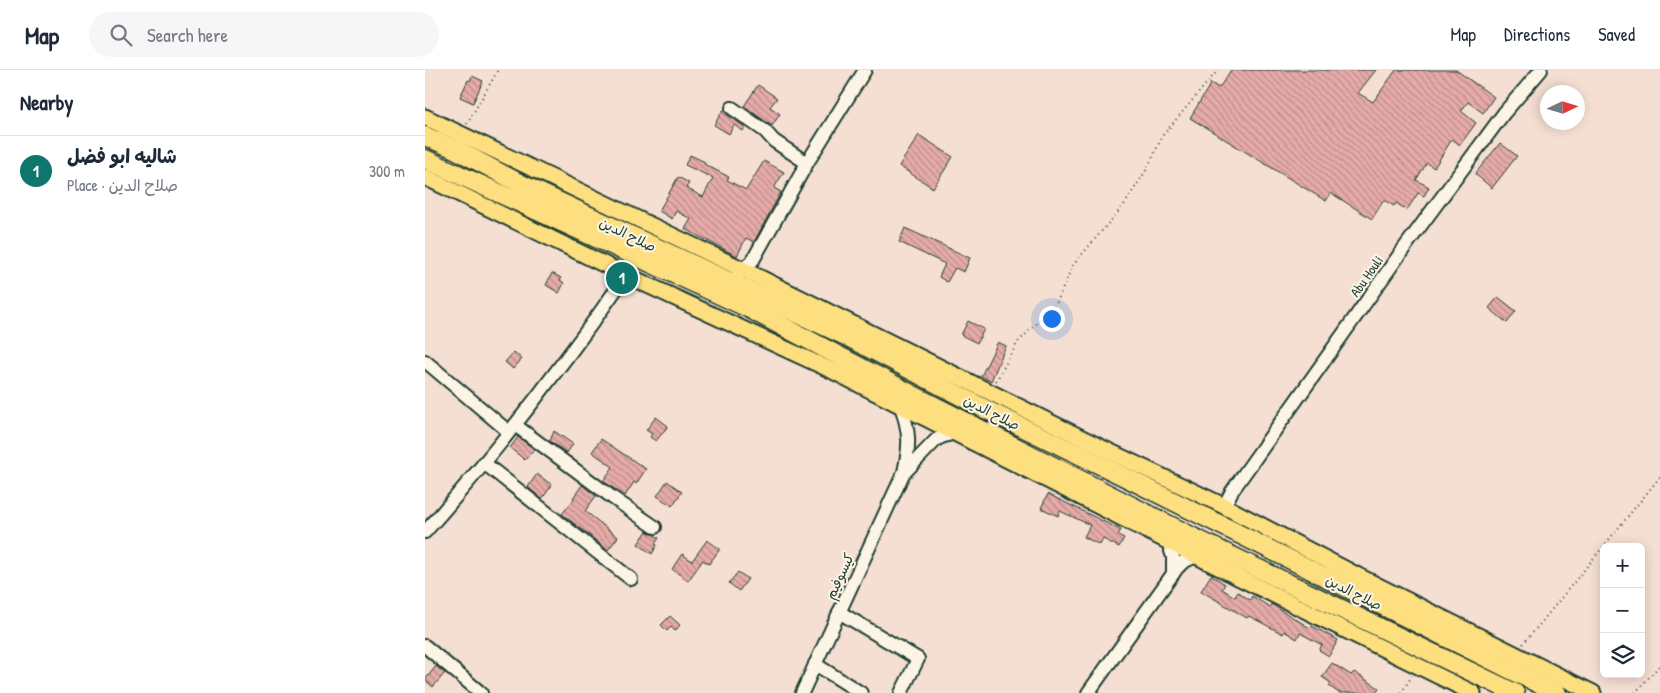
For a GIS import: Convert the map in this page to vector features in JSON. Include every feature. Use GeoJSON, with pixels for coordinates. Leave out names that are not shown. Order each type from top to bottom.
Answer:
{"type":"FeatureCollection","features":[{"type":"Feature","properties":{"kind":"highway","name":"صلاح الدين"},"geometry":{"type":"LineString","coordinates":[[425,136],[455,149],[521,184],[848,337],[987,410],[1557,693]]}},
{"type":"Feature","properties":{"kind":"highway","name":"صلاح الدين"},"geometry":{"type":"LineString","coordinates":[[425,159],[748,308],[911,394],[1197,539],[1472,674],[1515,693]]}},
{"type":"Feature","properties":{"kind":"highway"},"geometry":{"type":"LineString","coordinates":[[1472,674],[1472,664],[1483,656]]}},
{"type":"Feature","properties":{"kind":"main road"},"geometry":{"type":"LineString","coordinates":[[425,117],[993,392],[1119,456],[1224,506],[1360,577],[1593,693]]}},
{"type":"Feature","properties":{"kind":"main road"},"geometry":{"type":"LineString","coordinates":[[425,177],[626,275],[775,343],[1104,510],[1473,693]]}},
{"type":"Feature","properties":{"kind":"street"},"geometry":{"type":"LineString","coordinates":[[724,278],[734,276],[744,270],[753,260],[807,163],[865,70]]}},
{"type":"Feature","properties":{"kind":"street","name":"Abu Houli"},"geometry":{"type":"LineString","coordinates":[[1224,506],[1232,491],[1402,251],[1504,113],[1541,70]]}},
{"type":"Feature","properties":{"kind":"street"},"geometry":{"type":"LineString","coordinates":[[732,108],[765,131],[774,141],[807,163]]}},
{"type":"Feature","properties":{"kind":"street"},"geometry":{"type":"LineString","coordinates":[[425,532],[512,429],[600,314],[637,257]]}},
{"type":"Feature","properties":{"kind":"street"},"geometry":{"type":"LineString","coordinates":[[425,361],[512,429],[655,526]]}},
{"type":"Feature","properties":{"kind":"street","name":"كيسوفيم"},"geometry":{"type":"LineString","coordinates":[[802,693],[904,472],[909,451],[909,434],[901,406]]}},
{"type":"Feature","properties":{"kind":"street","name":"كيسوفيم"},"geometry":{"type":"LineString","coordinates":[[904,472],[936,440],[954,433]]}},
{"type":"Feature","properties":{"kind":"street"},"geometry":{"type":"LineString","coordinates":[[484,463],[631,579]]}},
{"type":"Feature","properties":{"kind":"street"},"geometry":{"type":"LineString","coordinates":[[1168,541],[1173,557],[1173,574]]}},
{"type":"Feature","properties":{"kind":"street"},"geometry":{"type":"LineString","coordinates":[[1088,693],[1173,574],[1183,562],[1196,556]]}},
{"type":"Feature","properties":{"kind":"street"},"geometry":{"type":"LineString","coordinates":[[839,612],[918,659],[901,693]]}},
{"type":"Feature","properties":{"kind":"street"},"geometry":{"type":"LineString","coordinates":[[425,646],[481,693]]}},
{"type":"Feature","properties":{"kind":"street"},"geometry":{"type":"LineString","coordinates":[[815,664],[861,693]]}},
{"type":"Feature","properties":{"kind":"path"},"geometry":{"type":"LineString","coordinates":[[461,135],[498,70]]}},
{"type":"Feature","properties":{"kind":"path"},"geometry":{"type":"LineString","coordinates":[[993,392],[997,379],[1018,342],[1057,304],[1073,265],[1124,206],[1147,169],[1163,135],[1218,70]]}},
{"type":"Feature","properties":{"kind":"path"},"geometry":{"type":"LineString","coordinates":[[1514,653],[1660,477]]}},
{"type":"Feature","properties":{"kind":"path"},"geometry":{"type":"LineString","coordinates":[[1635,693],[1660,665]]}},
{"type":"Feature","properties":{"kind":"path"},"geometry":{"type":"LineString","coordinates":[[1401,693],[1419,666]]}},
{"type":"Feature","properties":{"kind":"building"},"geometry":{"type":"Polygon","coordinates":[[[1231,70],[1376,70],[1358,93],[1373,102],[1396,70],[1456,70],[1494,97],[1483,113],[1468,102],[1461,111],[1476,123],[1460,145],[1452,139],[1434,168],[1427,163],[1416,180],[1429,187],[1424,196],[1418,193],[1407,210],[1396,203],[1394,206],[1384,200],[1372,219],[1331,193],[1326,201],[1190,118],[1211,83],[1219,88],[1231,70]]]}},
{"type":"Feature","properties":{"kind":"building"},"geometry":{"type":"Polygon","coordinates":[[[472,76],[483,81],[473,103],[460,97],[472,76]]]}},
{"type":"Feature","properties":{"kind":"building"},"geometry":{"type":"Polygon","coordinates":[[[758,85],[777,98],[770,107],[780,114],[772,126],[744,106],[758,85]]]}},
{"type":"Feature","properties":{"kind":"building"},"geometry":{"type":"Polygon","coordinates":[[[723,110],[727,115],[745,127],[743,131],[734,125],[729,134],[714,125],[723,110]]]}},
{"type":"Feature","properties":{"kind":"building"},"geometry":{"type":"Polygon","coordinates":[[[919,135],[953,157],[933,188],[899,166],[919,135]]]}},
{"type":"Feature","properties":{"kind":"building"},"geometry":{"type":"Polygon","coordinates":[[[1500,143],[1517,156],[1492,188],[1475,174],[1500,143]]]}},
{"type":"Feature","properties":{"kind":"building"},"geometry":{"type":"Polygon","coordinates":[[[690,155],[729,177],[727,180],[746,190],[764,161],[784,172],[774,188],[781,192],[754,242],[746,238],[737,256],[685,229],[691,219],[676,211],[672,219],[659,211],[678,177],[689,183],[686,188],[703,197],[713,178],[685,165],[690,155]]]}},
{"type":"Feature","properties":{"kind":"building"},"geometry":{"type":"Polygon","coordinates":[[[905,228],[970,258],[964,272],[955,268],[947,282],[939,277],[945,264],[899,242],[905,228]]]}},
{"type":"Feature","properties":{"kind":"building"},"geometry":{"type":"Polygon","coordinates":[[[552,273],[561,278],[560,280],[564,283],[559,293],[546,285],[552,273]]]}},
{"type":"Feature","properties":{"kind":"building"},"geometry":{"type":"Polygon","coordinates":[[[1498,297],[1516,311],[1507,323],[1489,308],[1498,297]]]}},
{"type":"Feature","properties":{"kind":"building"},"geometry":{"type":"Polygon","coordinates":[[[968,321],[984,329],[977,343],[961,335],[968,321]]]}},
{"type":"Feature","properties":{"kind":"building"},"geometry":{"type":"Polygon","coordinates":[[[998,342],[1006,346],[991,381],[981,376],[998,342]]]}},
{"type":"Feature","properties":{"kind":"building"},"geometry":{"type":"Polygon","coordinates":[[[514,352],[522,359],[513,369],[505,362],[514,352]]]}},
{"type":"Feature","properties":{"kind":"building"},"geometry":{"type":"Polygon","coordinates":[[[656,417],[668,426],[656,441],[650,437],[652,434],[646,430],[656,417]]]}},
{"type":"Feature","properties":{"kind":"building"},"geometry":{"type":"Polygon","coordinates":[[[554,431],[573,444],[567,453],[550,441],[554,431]]]}},
{"type":"Feature","properties":{"kind":"building"},"geometry":{"type":"Polygon","coordinates":[[[518,437],[534,449],[525,460],[510,448],[518,437]]]}},
{"type":"Feature","properties":{"kind":"building"},"geometry":{"type":"Polygon","coordinates":[[[601,439],[646,469],[625,496],[603,481],[613,467],[592,452],[601,439]]]}},
{"type":"Feature","properties":{"kind":"building"},"geometry":{"type":"Polygon","coordinates":[[[537,474],[552,485],[542,499],[528,487],[537,474]]]}},
{"type":"Feature","properties":{"kind":"building"},"geometry":{"type":"Polygon","coordinates":[[[667,481],[682,492],[672,506],[657,496],[667,481]]]}},
{"type":"Feature","properties":{"kind":"building"},"geometry":{"type":"Polygon","coordinates":[[[582,485],[596,496],[585,511],[618,537],[608,550],[562,514],[582,485]]]}},
{"type":"Feature","properties":{"kind":"building"},"geometry":{"type":"Polygon","coordinates":[[[1048,494],[1121,530],[1118,535],[1124,538],[1119,547],[1103,539],[1100,545],[1084,537],[1090,525],[1060,511],[1058,516],[1041,508],[1048,494]]]}},
{"type":"Feature","properties":{"kind":"building"},"geometry":{"type":"Polygon","coordinates":[[[647,531],[659,538],[652,554],[638,544],[647,531]]]}},
{"type":"Feature","properties":{"kind":"building"},"geometry":{"type":"Polygon","coordinates":[[[707,540],[720,549],[709,564],[703,560],[688,581],[672,569],[682,554],[692,561],[707,540]]]}},
{"type":"Feature","properties":{"kind":"building"},"geometry":{"type":"Polygon","coordinates":[[[738,572],[748,579],[739,591],[729,583],[738,572]]]}},
{"type":"Feature","properties":{"kind":"building"},"geometry":{"type":"Polygon","coordinates":[[[1211,575],[1225,584],[1222,589],[1235,597],[1238,592],[1250,600],[1252,596],[1270,607],[1271,604],[1310,628],[1312,626],[1338,640],[1329,656],[1319,650],[1322,645],[1300,633],[1297,639],[1284,631],[1283,634],[1249,616],[1247,618],[1201,591],[1211,575]]]}},
{"type":"Feature","properties":{"kind":"building"},"geometry":{"type":"Polygon","coordinates":[[[670,616],[680,625],[675,631],[671,627],[667,631],[661,625],[670,616]]]}},
{"type":"Feature","properties":{"kind":"building"},"geometry":{"type":"Polygon","coordinates":[[[1332,663],[1351,675],[1354,672],[1379,688],[1375,693],[1339,693],[1329,686],[1331,683],[1322,677],[1332,663]]]}},
{"type":"Feature","properties":{"kind":"building"},"geometry":{"type":"Polygon","coordinates":[[[436,666],[445,673],[433,687],[425,680],[436,666]]]}},
{"type":"Feature","properties":{"kind":"place","name":"شاليه ابو فضل"},"geometry":{"type":"Point","coordinates":[622,278]}}]}
